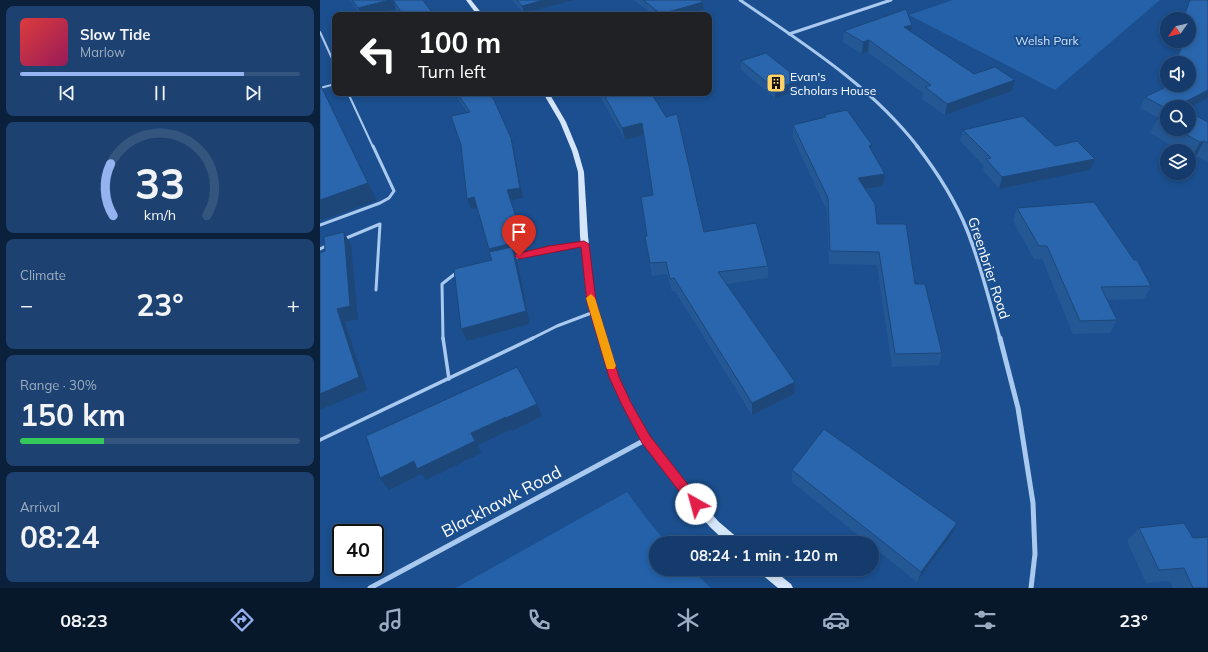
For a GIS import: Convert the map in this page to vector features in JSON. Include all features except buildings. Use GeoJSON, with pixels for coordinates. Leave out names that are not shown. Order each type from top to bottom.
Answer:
{"type":"FeatureCollection","features":[{"type":"Feature","properties":{"kind":"street"},"geometry":{"type":"LineString","coordinates":[[468,0],[478,12]]}},
{"type":"Feature","properties":{"kind":"street","name":"Greenbrier Road"},"geometry":{"type":"LineString","coordinates":[[740,0],[823,57],[880,104],[900,125],[936,173],[952,199],[967,230],[976,256],[1011,376],[1019,409],[1025,453],[1031,482],[1035,518],[1035,557],[1031,588]]}},
{"type":"Feature","properties":{"kind":"street"},"geometry":{"type":"LineString","coordinates":[[788,34],[891,0]]}},
{"type":"Feature","properties":{"kind":"street"},"geometry":{"type":"LineString","coordinates":[[548,96],[563,122],[575,151],[580,172],[584,244],[591,302],[614,377],[646,440],[696,504],[727,536]]}},
{"type":"Feature","properties":{"kind":"street","name":"Blackhawk Road"},"geometry":{"type":"LineString","coordinates":[[370,588],[646,440]]}},
{"type":"Feature","properties":{"kind":"street"},"geometry":{"type":"LineString","coordinates":[[772,576],[787,588]]}},
{"type":"Feature","properties":{"kind":"lane"},"geometry":{"type":"LineString","coordinates":[[320,32],[332,58]]}},
{"type":"Feature","properties":{"kind":"lane"},"geometry":{"type":"LineString","coordinates":[[320,88],[332,85]]}},
{"type":"Feature","properties":{"kind":"lane"},"geometry":{"type":"LineString","coordinates":[[320,225],[380,203],[389,198],[394,191],[349,96]]}},
{"type":"Feature","properties":{"kind":"lane"},"geometry":{"type":"LineString","coordinates":[[340,240],[380,224],[376,290]]}},
{"type":"Feature","properties":{"kind":"lane"},"geometry":{"type":"LineString","coordinates":[[320,249],[333,243]]}},
{"type":"Feature","properties":{"kind":"lane"},"geometry":{"type":"LineString","coordinates":[[512,258],[549,249],[584,244]]}},
{"type":"Feature","properties":{"kind":"lane"},"geometry":{"type":"LineString","coordinates":[[449,379],[442,338],[442,284],[459,271]]}},
{"type":"Feature","properties":{"kind":"lane"},"geometry":{"type":"LineString","coordinates":[[320,440],[557,326],[594,312]]}},
{"type":"Feature","properties":{"kind":"green space","name":"Welsh Park"},"geometry":{"type":"Polygon","coordinates":[[[953,0],[1160,0],[1055,90],[909,15],[953,0]]]}},
{"type":"Feature","properties":{"kind":"green space"},"geometry":{"type":"Polygon","coordinates":[[[627,492],[661,536],[649,536],[649,576],[698,576],[711,588],[456,588],[627,492]]]}},
{"type":"Feature","properties":{"kind":"slow traffic"},"geometry":{"type":"LineString","coordinates":[[591,298],[601,338],[611,366]]}},
{"type":"Feature","properties":{"kind":"place","name":"Evan's Scholars House"},"geometry":{"type":"Point","coordinates":[776,83]}},
{"type":"Feature","properties":{"kind":"route"},"geometry":{"type":"LineString","coordinates":[[519,256],[549,249],[584,244],[591,302],[614,377],[646,440],[696,504]]}}]}
